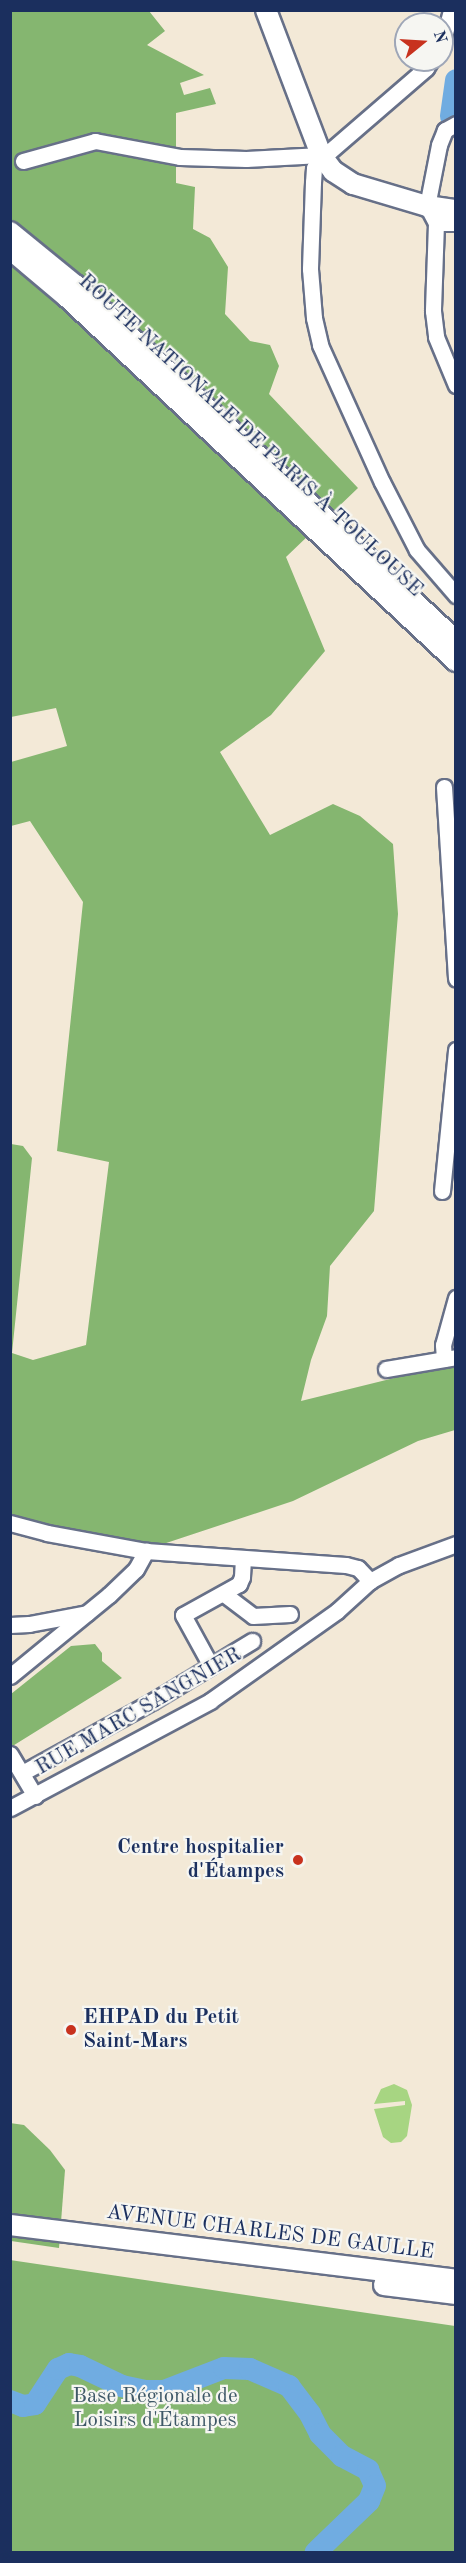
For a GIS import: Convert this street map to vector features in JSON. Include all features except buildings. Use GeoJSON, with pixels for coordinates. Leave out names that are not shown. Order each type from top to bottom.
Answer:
{"type":"FeatureCollection","features":[{"type":"Feature","properties":{"kind":"main road"},"geometry":{"type":"LineString","coordinates":[[266,10],[321,155],[333,171],[353,184],[431,214],[456,210]]}},
{"type":"Feature","properties":{"kind":"main road","name":"ROUTE NATIONALE DE PARIS À TOULOUSE"},"geometry":{"type":"LineString","coordinates":[[10,232],[75,285],[456,641]]}},
{"type":"Feature","properties":{"kind":"main road","name":"ROUTE NATIONALE DE PARIS À TOULOUSE"},"geometry":{"type":"LineString","coordinates":[[10,249],[67,297],[456,661]]}},
{"type":"Feature","properties":{"kind":"main road","name":"AVENUE CHARLES DE GAULLE"},"geometry":{"type":"LineString","coordinates":[[10,2224],[456,2280]]}},
{"type":"Feature","properties":{"kind":"main road","name":"AVENUE CHARLES DE GAULLE"},"geometry":{"type":"LineString","coordinates":[[79,2234],[259,2269],[456,2294]]}},
{"type":"Feature","properties":{"kind":"street"},"geometry":{"type":"LineString","coordinates":[[23,161],[94,141],[180,158],[246,159],[321,155],[330,152],[421,72]]}},
{"type":"Feature","properties":{"kind":"street"},"geometry":{"type":"LineString","coordinates":[[452,125],[435,156],[431,214],[433,311],[436,337],[456,385]]}},
{"type":"Feature","properties":{"kind":"street"},"geometry":{"type":"LineString","coordinates":[[321,155],[314,168],[310,269],[314,318],[320,345],[382,482],[417,550],[456,595]]}},
{"type":"Feature","properties":{"kind":"street"},"geometry":{"type":"LineString","coordinates":[[431,214],[456,223]]}},
{"type":"Feature","properties":{"kind":"street"},"geometry":{"type":"LineString","coordinates":[[444,787],[456,978]]}},
{"type":"Feature","properties":{"kind":"street"},"geometry":{"type":"LineString","coordinates":[[442,1191],[456,1050]]}},
{"type":"Feature","properties":{"kind":"street"},"geometry":{"type":"LineString","coordinates":[[386,1369],[450,1358],[443,1345],[456,1298]]}},
{"type":"Feature","properties":{"kind":"street"},"geometry":{"type":"LineString","coordinates":[[10,1523],[47,1533],[178,1555],[346,1565],[358,1569],[370,1581]]}},
{"type":"Feature","properties":{"kind":"street","name":"RUE MARC SANGNIER"},"geometry":{"type":"LineString","coordinates":[[10,1808],[210,1701],[337,1611],[370,1581],[399,1565],[456,1544]]}},
{"type":"Feature","properties":{"kind":"street"},"geometry":{"type":"LineString","coordinates":[[10,1676],[17,1666],[88,1613],[136,1569],[147,1551]]}},
{"type":"Feature","properties":{"kind":"street"},"geometry":{"type":"LineString","coordinates":[[211,1666],[183,1615],[239,1584],[243,1559]]}},
{"type":"Feature","properties":{"kind":"street"},"geometry":{"type":"LineString","coordinates":[[224,1594],[253,1616],[290,1614]]}},
{"type":"Feature","properties":{"kind":"street"},"geometry":{"type":"LineString","coordinates":[[10,1625],[88,1613]]}},
{"type":"Feature","properties":{"kind":"street"},"geometry":{"type":"LineString","coordinates":[[22,1773],[252,1641]]}},
{"type":"Feature","properties":{"kind":"street"},"geometry":{"type":"LineString","coordinates":[[10,1754],[35,1796]]}},
{"type":"Feature","properties":{"kind":"green space"},"geometry":{"type":"Polygon","coordinates":[[[11,11],[149,11],[165,31],[147,45],[204,75],[180,83],[184,95],[210,88],[216,104],[176,113],[176,183],[195,187],[193,229],[210,238],[228,267],[225,314],[250,341],[270,345],[279,366],[269,394],[358,488],[286,557],[325,651],[271,715],[220,752],[270,835],[333,804],[360,816],[393,844],[398,914],[374,1211],[330,1266],[327,1316],[311,1360],[301,1401],[455,1363],[455,1430],[418,1441],[293,1501],[127,1556],[11,1518],[11,1144],[23,1146],[32,1158],[12,1353],[33,1360],[86,1345],[109,1162],[57,1151],[83,902],[30,821],[11,826],[11,762],[67,746],[56,708],[11,717],[11,11]]]}},
{"type":"Feature","properties":{"kind":"green space"},"geometry":{"type":"Polygon","coordinates":[[[95,1644],[102,1653],[102,1661],[122,1678],[11,1747],[11,1694],[71,1646],[95,1644]]]}},
{"type":"Feature","properties":{"kind":"green space"},"geometry":{"type":"Polygon","coordinates":[[[394,2084],[407,2090],[412,2105],[407,2136],[401,2142],[391,2143],[383,2137],[374,2109],[405,2105],[405,2101],[374,2104],[381,2089],[394,2084]]]}},
{"type":"Feature","properties":{"kind":"green space"},"geometry":{"type":"Polygon","coordinates":[[[10,2123],[24,2125],[50,2150],[65,2170],[59,2248],[11,2241],[10,2123]]]}},
{"type":"Feature","properties":{"kind":"green space","name":"Base Régionale de Loisirs d'Étampes"},"geometry":{"type":"Polygon","coordinates":[[[10,2260],[455,2326],[455,2552],[11,2552],[10,2260]]]}},
{"type":"Feature","properties":{"kind":"waterway"},"geometry":{"type":"LineString","coordinates":[[451,116],[456,80]]}},
{"type":"Feature","properties":{"kind":"waterway"},"geometry":{"type":"LineString","coordinates":[[10,2401],[23,2406],[35,2404],[58,2369],[69,2364],[80,2366],[122,2386],[146,2391],[164,2391],[224,2368],[250,2369],[289,2386],[310,2414],[320,2434],[342,2456],[368,2470],[375,2486],[369,2501],[316,2552]]}},
{"type":"Feature","properties":{"kind":"place","name":"Centre hospitalier d'Étampes"},"geometry":{"type":"Point","coordinates":[298,1860]}},
{"type":"Feature","properties":{"kind":"place","name":"EHPAD du Petit Saint-Mars"},"geometry":{"type":"Point","coordinates":[71,2030]}}]}
